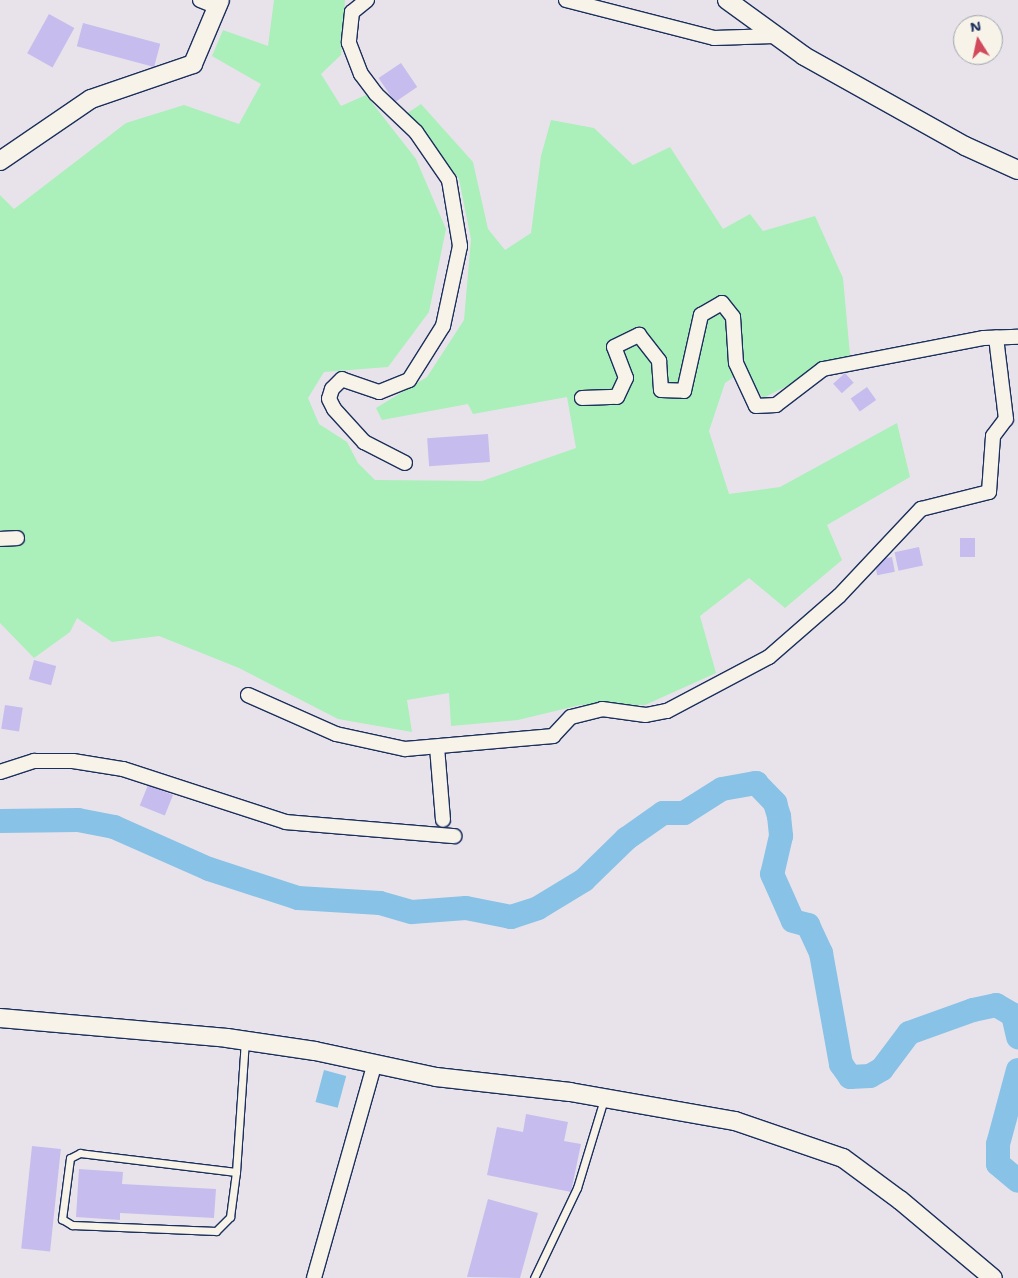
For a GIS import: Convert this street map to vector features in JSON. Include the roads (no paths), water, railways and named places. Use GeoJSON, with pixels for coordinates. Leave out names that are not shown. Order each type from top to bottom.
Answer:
{"type":"FeatureCollection","features":[{"type":"Feature","properties":{"kind":"street"},"geometry":{"type":"LineString","coordinates":[[0,161],[91,98],[193,64],[219,3],[200,0]]}},
{"type":"Feature","properties":{"kind":"street"},"geometry":{"type":"LineString","coordinates":[[367,0],[352,12],[349,43],[361,74],[376,94],[416,132],[449,180],[460,246],[443,326],[409,380],[379,392],[342,379],[329,399],[364,442],[405,463]]}},
{"type":"Feature","properties":{"kind":"street"},"geometry":{"type":"LineString","coordinates":[[566,0],[714,38],[774,36]]}},
{"type":"Feature","properties":{"kind":"street"},"geometry":{"type":"LineString","coordinates":[[727,0],[774,36],[965,146],[1018,170]]}},
{"type":"Feature","properties":{"kind":"street"},"geometry":{"type":"LineString","coordinates":[[582,398],[617,397],[626,378],[614,347],[639,335],[659,361],[661,390],[684,391],[701,315],[722,302],[733,317],[736,363],[756,406],[776,406],[822,369],[996,338],[1018,337]]}},
{"type":"Feature","properties":{"kind":"street"},"geometry":{"type":"LineString","coordinates":[[248,695],[336,734],[405,749],[553,736],[571,717],[602,709],[646,714],[667,711],[769,656],[839,596],[921,509],[989,492],[993,436],[1006,419],[996,338]]}},
{"type":"Feature","properties":{"kind":"street"},"geometry":{"type":"LineString","coordinates":[[0,540],[17,538]]}},
{"type":"Feature","properties":{"kind":"street"},"geometry":{"type":"LineString","coordinates":[[437,747],[443,820]]}},
{"type":"Feature","properties":{"kind":"street"},"geometry":{"type":"LineString","coordinates":[[0,772],[34,761],[73,761],[123,770],[286,822],[454,836]]}},
{"type":"Feature","properties":{"kind":"street"},"geometry":{"type":"LineString","coordinates":[[0,1018],[245,1040],[375,1063],[436,1077],[604,1099],[735,1121],[843,1158],[900,1200],[993,1278]]}},
{"type":"Feature","properties":{"kind":"street"},"geometry":{"type":"LineString","coordinates":[[314,1278],[375,1063]]}},
{"type":"Feature","properties":{"kind":"lane"},"geometry":{"type":"LineString","coordinates":[[236,1172],[80,1153],[70,1158],[62,1219],[72,1225],[216,1231],[230,1217],[236,1172],[245,1040]]}},
{"type":"Feature","properties":{"kind":"lane"},"geometry":{"type":"LineString","coordinates":[[534,1278],[577,1188],[604,1099]]}},
{"type":"Feature","properties":{"kind":"water"},"geometry":{"type":"Polygon","coordinates":[[[324,1070],[346,1076],[338,1108],[315,1102],[324,1070]]]}},
{"type":"Feature","properties":{"kind":"waterway"},"geometry":{"type":"LineString","coordinates":[[0,821],[78,820],[114,827],[209,869],[298,898],[380,903],[412,912],[466,908],[511,917],[538,908],[584,880],[626,839],[663,813],[684,813],[722,789],[756,783],[775,803],[779,816],[781,836],[772,874],[793,921],[808,925],[821,953],[841,1064],[850,1077],[870,1076],[882,1069],[909,1033],[973,1010],[996,1005],[1013,1015],[1018,1037]]}},
{"type":"Feature","properties":{"kind":"waterway"},"geometry":{"type":"LineString","coordinates":[[1018,1070],[998,1144],[998,1164],[1018,1181]]}}]}
